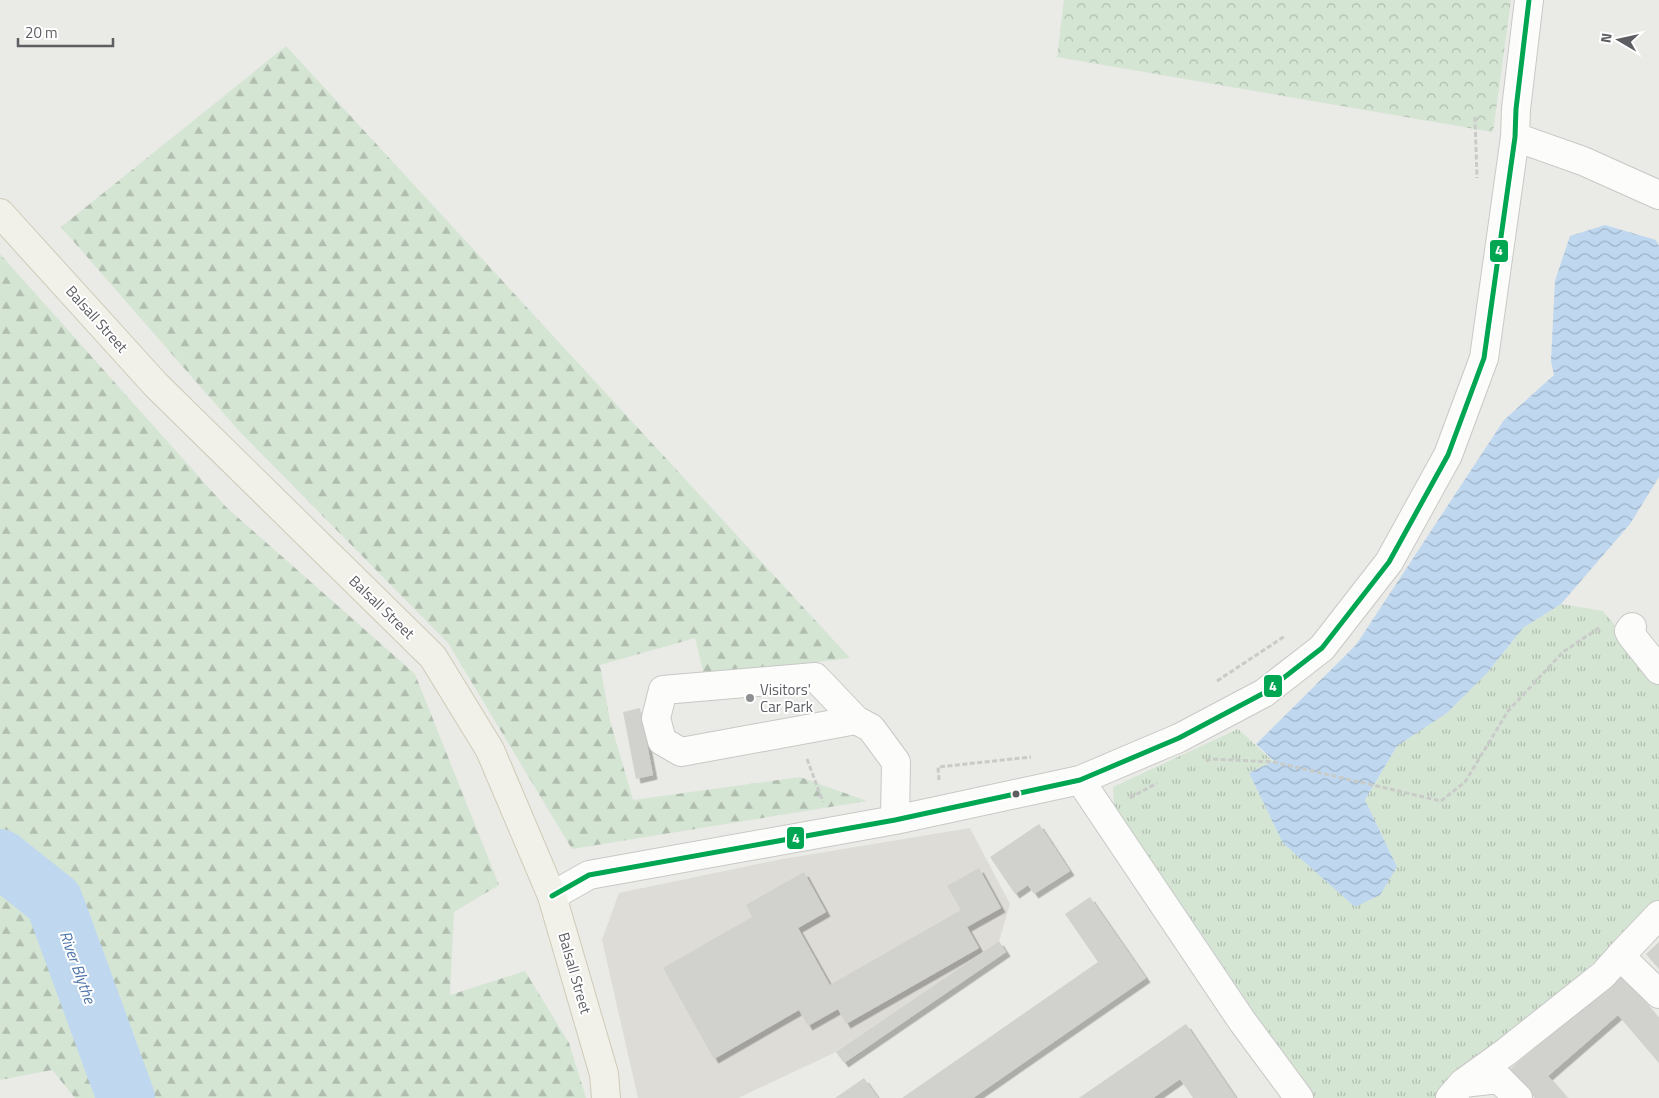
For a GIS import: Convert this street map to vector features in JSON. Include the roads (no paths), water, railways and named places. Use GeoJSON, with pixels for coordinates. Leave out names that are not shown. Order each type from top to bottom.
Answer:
{"type":"FeatureCollection","features":[{"type":"Feature","properties":{"kind":"main road","name":"Balsall Street"},"geometry":{"type":"LineString","coordinates":[[0,213],[156,385],[433,656],[490,750],[552,896],[604,1074],[606,1098]]}},
{"type":"Feature","properties":{"kind":"street"},"geometry":{"type":"LineString","coordinates":[[552,896],[589,876],[895,820],[1080,780],[1179,738],[1264,694],[1322,648],[1388,562],[1448,455],[1484,358],[1515,137],[1516,109],[1529,0]]}},
{"type":"Feature","properties":{"kind":"street"},"geometry":{"type":"LineString","coordinates":[[1515,137],[1584,161],[1659,196]]}},
{"type":"Feature","properties":{"kind":"street"},"geometry":{"type":"LineString","coordinates":[[1632,627],[1629,631],[1631,635],[1659,670]]}},
{"type":"Feature","properties":{"kind":"street"},"geometry":{"type":"LineString","coordinates":[[856,720],[682,752],[662,741],[656,718],[663,690],[815,677],[856,720],[871,728],[896,762],[895,820]]}},
{"type":"Feature","properties":{"kind":"street"},"geometry":{"type":"LineString","coordinates":[[1080,780],[1104,813],[1242,1021],[1299,1098]]}},
{"type":"Feature","properties":{"kind":"street"},"geometry":{"type":"LineString","coordinates":[[1456,1090],[1597,980],[1659,915]]}},
{"type":"Feature","properties":{"kind":"street"},"geometry":{"type":"LineString","coordinates":[[1620,956],[1659,994]]}},
{"type":"Feature","properties":{"kind":"street"},"geometry":{"type":"LineString","coordinates":[[1456,1090],[1499,1079],[1518,1098]]}},
{"type":"Feature","properties":{"kind":"water"},"geometry":{"type":"Polygon","coordinates":[[[1605,225],[1656,240],[1659,246],[1659,477],[1630,524],[1561,604],[1523,628],[1487,673],[1447,713],[1397,746],[1365,800],[1397,867],[1380,895],[1355,907],[1283,843],[1249,773],[1274,761],[1256,744],[1356,645],[1504,420],[1554,375],[1551,361],[1555,281],[1570,236],[1605,225]]]}},
{"type":"Feature","properties":{"kind":"waterway","name":"River Blythe"},"geometry":{"type":"LineString","coordinates":[[0,858],[54,901],[126,1098]]}},
{"type":"Feature","properties":{"kind":"place","name":"Visitors' Car Park"},"geometry":{"type":"Point","coordinates":[750,698]}}]}
